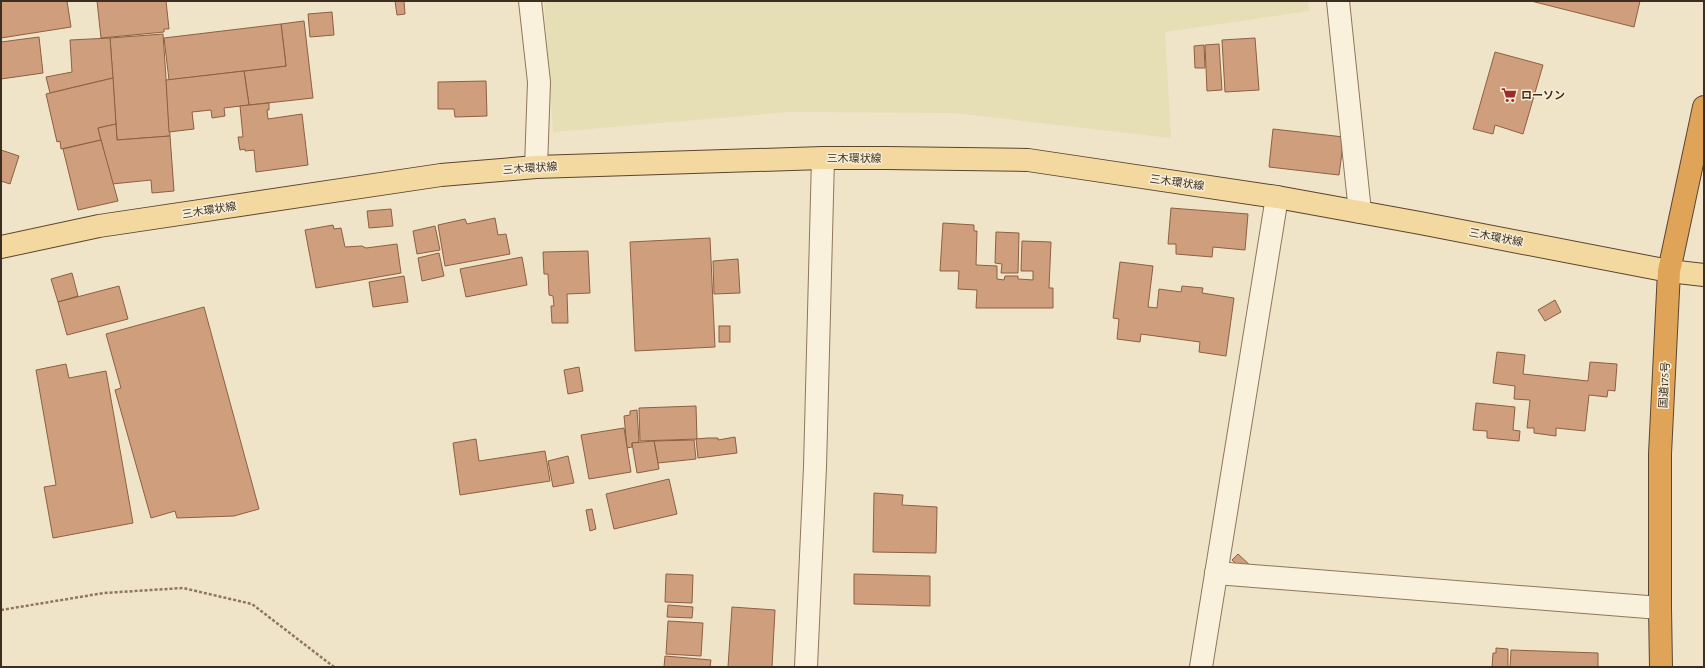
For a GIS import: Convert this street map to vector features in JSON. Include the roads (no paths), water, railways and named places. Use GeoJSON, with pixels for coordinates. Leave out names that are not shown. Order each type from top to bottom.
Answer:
{"type":"FeatureCollection","features":[{"type":"Feature","properties":{"kind":"highway","name":"国道175号"},"geometry":{"type":"LineString","coordinates":[[1662,667],[1660,608],[1660,454],[1669,271],[1704,107]]}},
{"type":"Feature","properties":{"kind":"main road","name":"三木環状線"},"geometry":{"type":"LineString","coordinates":[[1,247],[99,226],[426,177],[536,167],[823,158],[1028,160],[1277,197],[1669,271],[1704,275]]}},
{"type":"Feature","properties":{"kind":"street"},"geometry":{"type":"LineString","coordinates":[[530,1],[538,82],[536,167]]}},
{"type":"Feature","properties":{"kind":"street"},"geometry":{"type":"LineString","coordinates":[[1338,1],[1360,212]]}},
{"type":"Feature","properties":{"kind":"street"},"geometry":{"type":"LineString","coordinates":[[806,667],[815,466],[823,158]]}},
{"type":"Feature","properties":{"kind":"street"},"geometry":{"type":"LineString","coordinates":[[1201,667],[1277,197]]}},
{"type":"Feature","properties":{"kind":"street"},"geometry":{"type":"LineString","coordinates":[[1216,573],[1660,608]]}},
{"type":"Feature","properties":{"kind":"place","name":"ローソン"},"geometry":{"type":"Point","coordinates":[1509,95]}}]}
